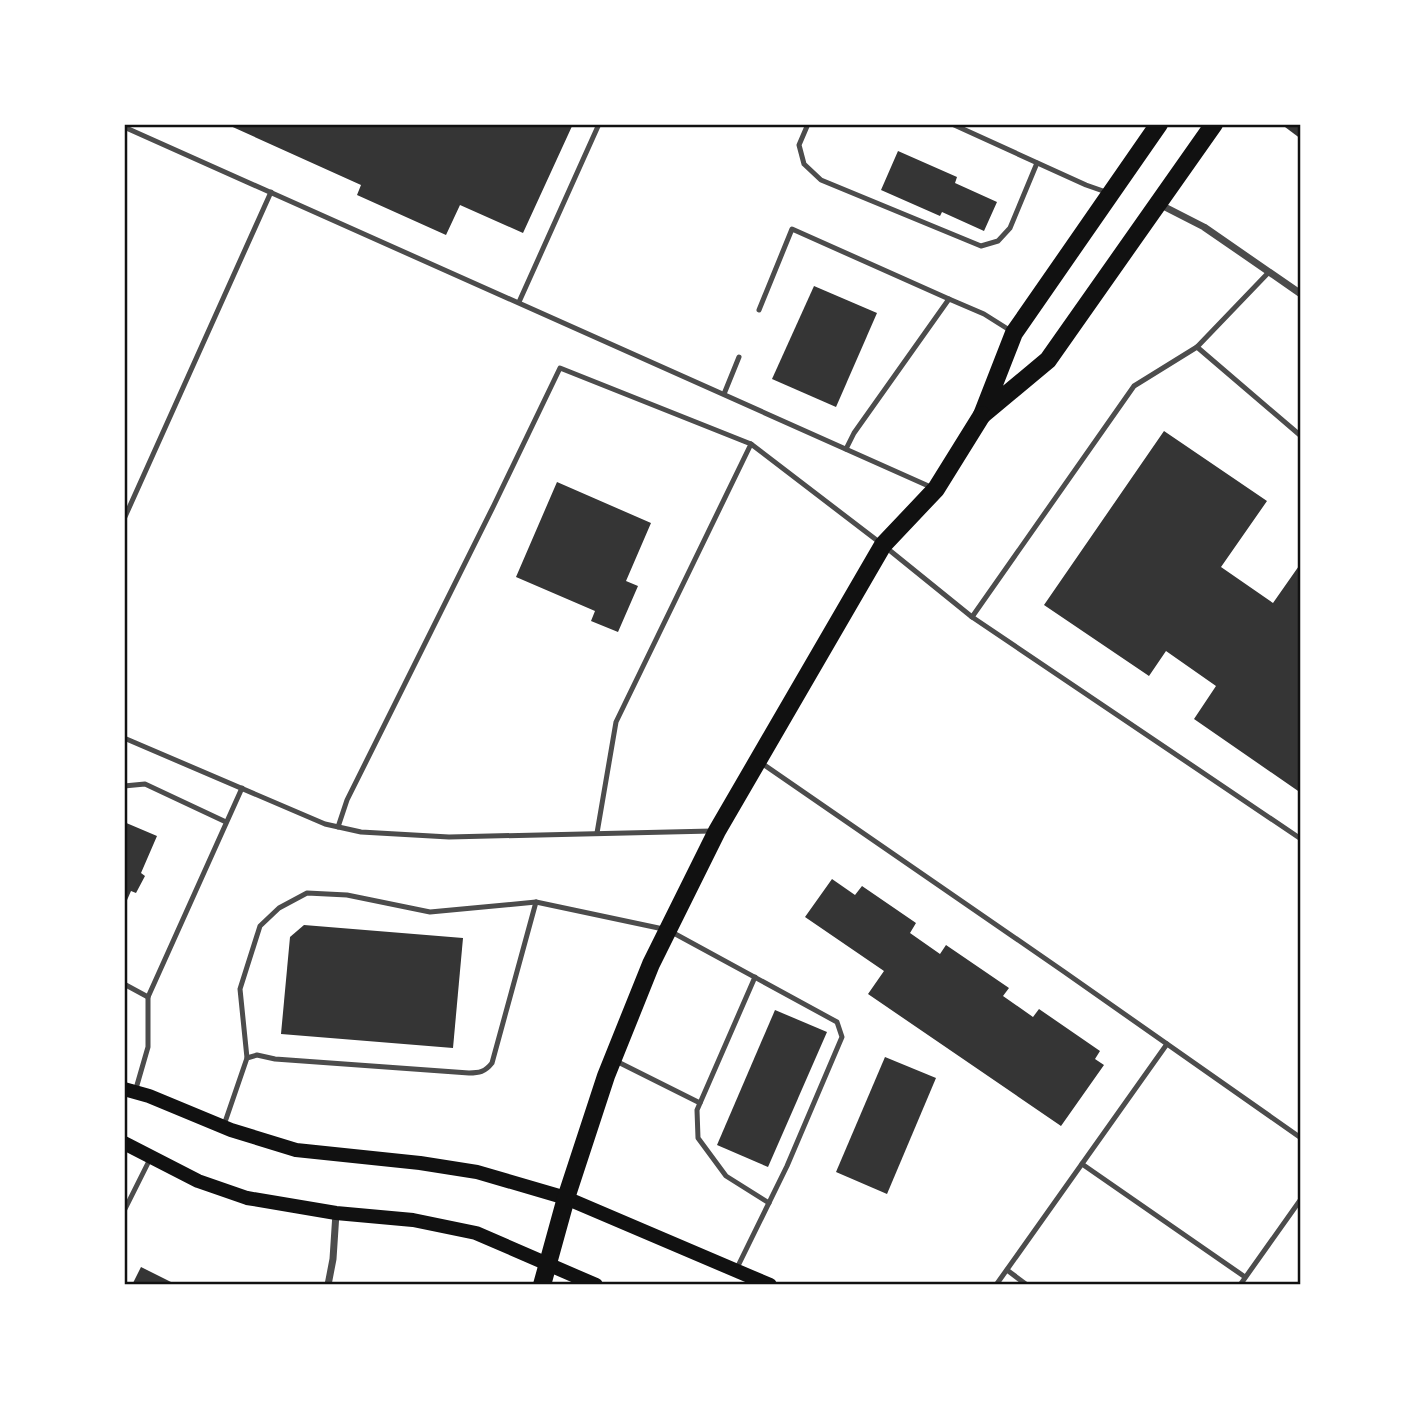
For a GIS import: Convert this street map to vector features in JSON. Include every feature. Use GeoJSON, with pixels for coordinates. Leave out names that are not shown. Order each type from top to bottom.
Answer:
{"type":"FeatureCollection","features":[{"type":"Feature","properties":{"kind":"main road"},"geometry":{"type":"LineString","coordinates":[[542,1285],[566,1198],[613,1060],[652,964],[718,831],[883,545],[936,489],[982,415],[1014,333],[1159,124]]}},
{"type":"Feature","properties":{"kind":"main road"},"geometry":{"type":"LineString","coordinates":[[982,415],[1048,360],[1214,124]]}},
{"type":"Feature","properties":{"kind":"main road"},"geometry":{"type":"LineString","coordinates":[[130,1091],[149,1096],[223,1128],[296,1150],[477,1172],[566,1198],[770,1285]]}},
{"type":"Feature","properties":{"kind":"main road"},"geometry":{"type":"LineString","coordinates":[[124,1143],[198,1181],[247,1198],[336,1213],[413,1220],[476,1233],[596,1285]]}},
{"type":"Feature","properties":{"kind":"street"},"geometry":{"type":"LineString","coordinates":[[1158,203],[1204,227],[1301,294]]}},
{"type":"Feature","properties":{"kind":"street"},"geometry":{"type":"LineString","coordinates":[[328,1285],[336,1213]]}},
{"type":"Feature","properties":{"kind":"lane"},"geometry":{"type":"LineString","coordinates":[[519,302],[599,124]]}},
{"type":"Feature","properties":{"kind":"lane"},"geometry":{"type":"LineString","coordinates":[[808,124],[799,145],[804,164],[821,180],[981,246],[998,242],[1010,228],[1037,163]]}},
{"type":"Feature","properties":{"kind":"lane"},"geometry":{"type":"LineString","coordinates":[[952,124],[1086,185],[1111,193]]}},
{"type":"Feature","properties":{"kind":"lane"},"geometry":{"type":"LineString","coordinates":[[124,127],[936,489]]}},
{"type":"Feature","properties":{"kind":"lane"},"geometry":{"type":"LineString","coordinates":[[124,519],[271,192]]}},
{"type":"Feature","properties":{"kind":"lane"},"geometry":{"type":"LineString","coordinates":[[759,310],[792,229],[984,314],[1014,333]]}},
{"type":"Feature","properties":{"kind":"lane"},"geometry":{"type":"LineString","coordinates":[[972,617],[1134,386],[1197,347],[1269,272]]}},
{"type":"Feature","properties":{"kind":"lane"},"geometry":{"type":"LineString","coordinates":[[846,449],[853,433],[949,299]]}},
{"type":"Feature","properties":{"kind":"lane"},"geometry":{"type":"LineString","coordinates":[[1197,347],[1301,436]]}},
{"type":"Feature","properties":{"kind":"lane"},"geometry":{"type":"LineString","coordinates":[[724,394],[739,356]]}},
{"type":"Feature","properties":{"kind":"lane"},"geometry":{"type":"LineString","coordinates":[[338,827],[347,800],[560,368],[751,444],[972,617],[1301,839]]}},
{"type":"Feature","properties":{"kind":"lane"},"geometry":{"type":"LineString","coordinates":[[597,833],[616,722],[751,444]]}},
{"type":"Feature","properties":{"kind":"lane"},"geometry":{"type":"LineString","coordinates":[[124,738],[325,824],[361,832],[449,837],[718,831]]}},
{"type":"Feature","properties":{"kind":"lane"},"geometry":{"type":"LineString","coordinates":[[758,761],[1301,1138]]}},
{"type":"Feature","properties":{"kind":"lane"},"geometry":{"type":"LineString","coordinates":[[124,786],[145,784],[226,822]]}},
{"type":"Feature","properties":{"kind":"lane"},"geometry":{"type":"LineString","coordinates":[[130,1091],[148,1047],[148,997],[242,788]]}},
{"type":"Feature","properties":{"kind":"lane"},"geometry":{"type":"LineString","coordinates":[[223,1128],[247,1058],[240,989],[260,926],[279,908],[307,893],[347,895],[430,912],[536,902],[668,930],[837,1022],[842,1037],[787,1166],[736,1270]]}},
{"type":"Feature","properties":{"kind":"lane"},"geometry":{"type":"LineString","coordinates":[[247,1058],[257,1055],[275,1059],[481,1073],[492,1063],[536,902]]}},
{"type":"Feature","properties":{"kind":"lane"},"geometry":{"type":"LineString","coordinates":[[755,977],[697,1110],[698,1138],[726,1176],[769,1203]]}},
{"type":"Feature","properties":{"kind":"lane"},"geometry":{"type":"LineString","coordinates":[[124,984],[148,997]]}},
{"type":"Feature","properties":{"kind":"lane"},"geometry":{"type":"LineString","coordinates":[[996,1285],[1167,1044]]}},
{"type":"Feature","properties":{"kind":"lane"},"geometry":{"type":"LineString","coordinates":[[613,1060],[700,1103]]}},
{"type":"Feature","properties":{"kind":"lane"},"geometry":{"type":"LineString","coordinates":[[124,1211],[152,1157]]}},
{"type":"Feature","properties":{"kind":"lane"},"geometry":{"type":"LineString","coordinates":[[1082,1164],[1245,1277]]}},
{"type":"Feature","properties":{"kind":"lane"},"geometry":{"type":"LineString","coordinates":[[1240,1285],[1301,1199]]}},
{"type":"Feature","properties":{"kind":"lane"},"geometry":{"type":"LineString","coordinates":[[1007,1270],[1027,1285]]}},
{"type":"Feature","properties":{"kind":"building"},"geometry":{"type":"Polygon","coordinates":[[[226,124],[573,124],[523,233],[460,205],[446,235],[357,195],[361,185],[226,124]]]}},
{"type":"Feature","properties":{"kind":"building"},"geometry":{"type":"Polygon","coordinates":[[[1281,124],[1301,124],[1301,139],[1281,124]]]}},
{"type":"Feature","properties":{"kind":"building"},"geometry":{"type":"Polygon","coordinates":[[[898,151],[957,177],[955,183],[997,202],[984,231],[942,212],[940,216],[881,190],[898,151]]]}},
{"type":"Feature","properties":{"kind":"building"},"geometry":{"type":"Polygon","coordinates":[[[814,286],[877,313],[836,407],[772,379],[814,286]]]}},
{"type":"Feature","properties":{"kind":"building"},"geometry":{"type":"Polygon","coordinates":[[[1164,431],[1267,501],[1221,567],[1273,603],[1301,563],[1301,793],[1194,719],[1216,686],[1166,651],[1149,676],[1044,605],[1164,431]]]}},
{"type":"Feature","properties":{"kind":"building"},"geometry":{"type":"Polygon","coordinates":[[[557,482],[651,523],[626,581],[638,586],[618,632],[591,621],[595,611],[516,577],[557,482]]]}},
{"type":"Feature","properties":{"kind":"building"},"geometry":{"type":"Polygon","coordinates":[[[124,822],[157,836],[141,873],[145,876],[136,893],[131,891],[124,907],[124,822]]]}},
{"type":"Feature","properties":{"kind":"building"},"geometry":{"type":"Polygon","coordinates":[[[832,879],[855,895],[862,886],[916,923],[910,933],[940,954],[946,945],[1009,988],[1003,996],[1033,1017],[1039,1009],[1100,1051],[1095,1059],[1104,1065],[1061,1126],[868,994],[884,971],[805,917],[832,879]]]}},
{"type":"Feature","properties":{"kind":"building"},"geometry":{"type":"Polygon","coordinates":[[[304,925],[463,938],[453,1048],[281,1034],[290,937],[304,925]]]}},
{"type":"Feature","properties":{"kind":"building"},"geometry":{"type":"Polygon","coordinates":[[[775,1010],[827,1032],[768,1167],[717,1145],[775,1010]]]}},
{"type":"Feature","properties":{"kind":"building"},"geometry":{"type":"Polygon","coordinates":[[[885,1057],[936,1078],[887,1194],[836,1172],[885,1057]]]}},
{"type":"Feature","properties":{"kind":"building"},"geometry":{"type":"Polygon","coordinates":[[[141,1267],[177,1285],[132,1285],[141,1267]]]}}]}
